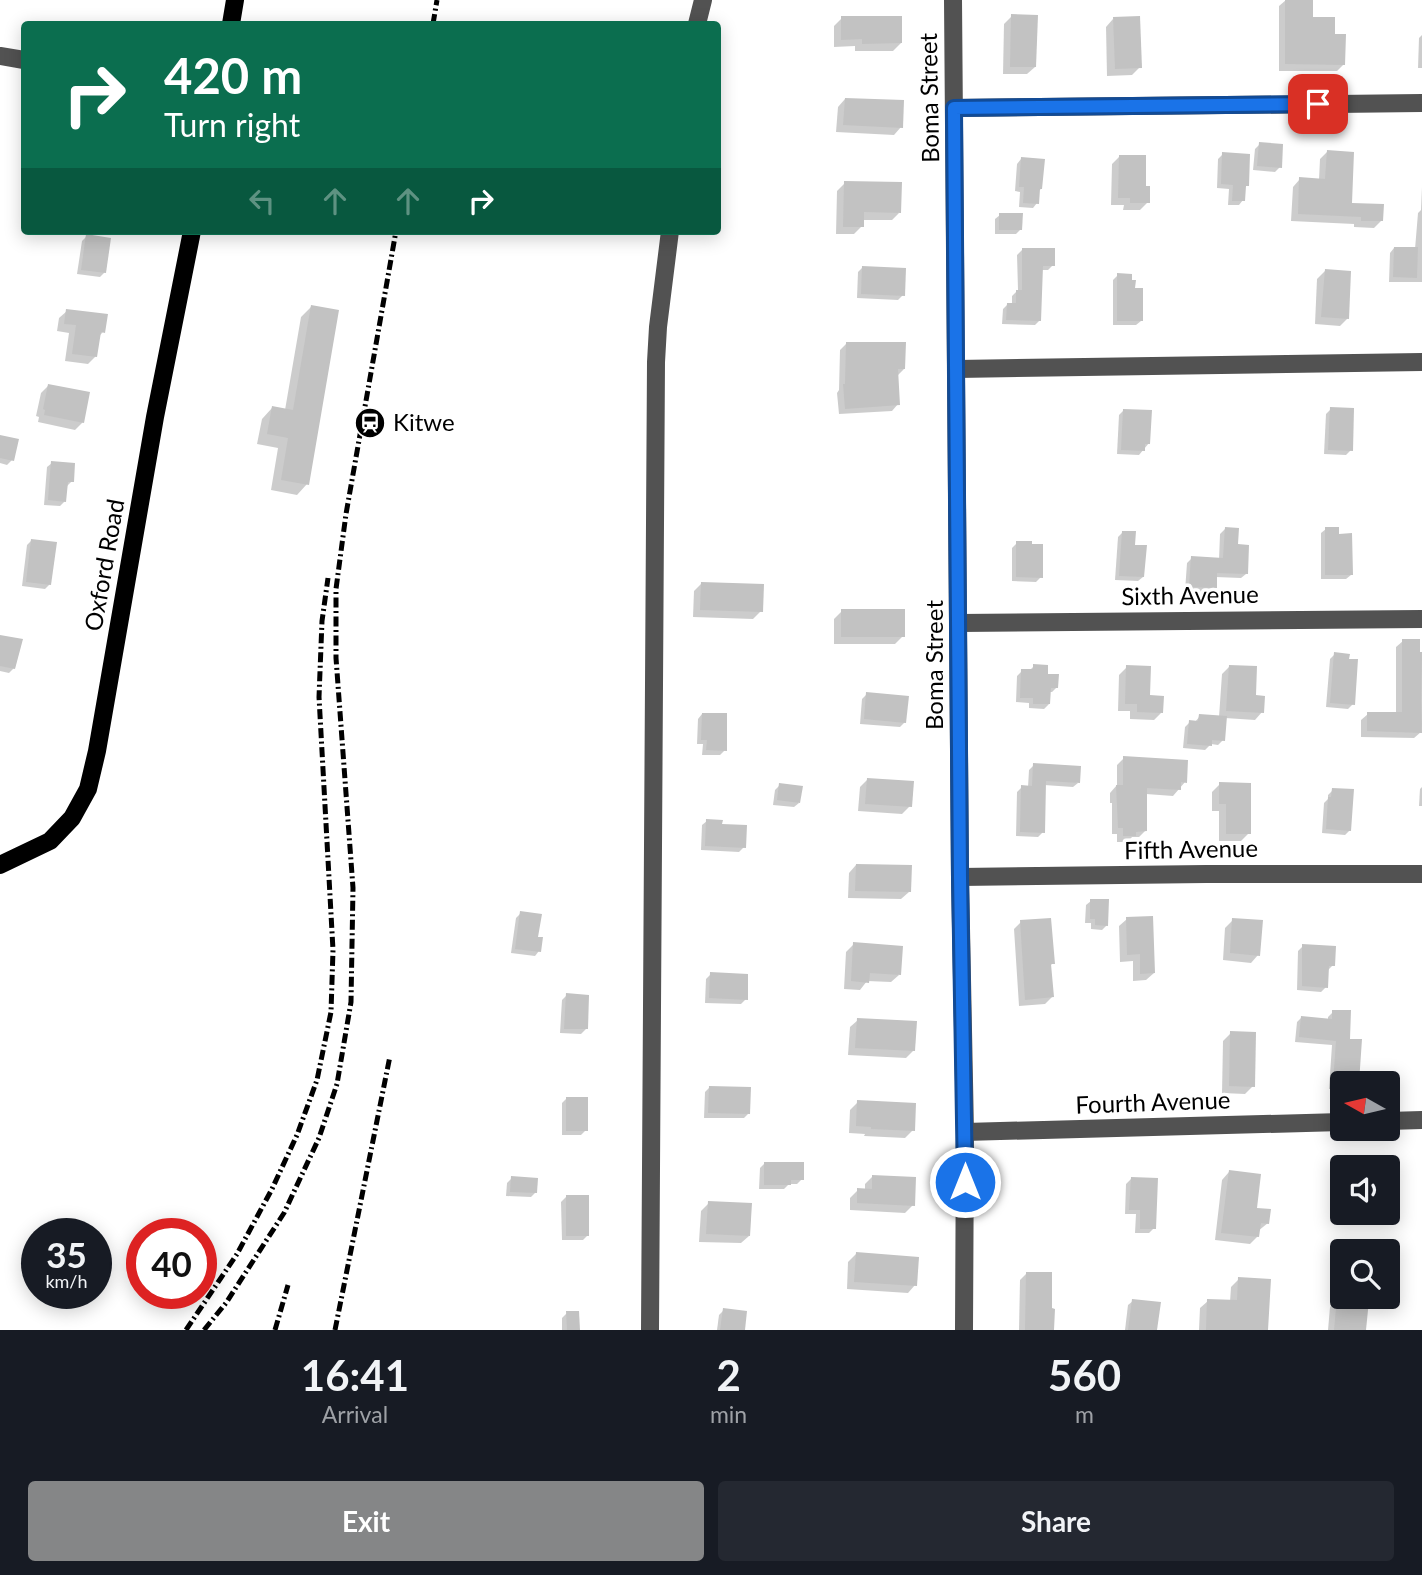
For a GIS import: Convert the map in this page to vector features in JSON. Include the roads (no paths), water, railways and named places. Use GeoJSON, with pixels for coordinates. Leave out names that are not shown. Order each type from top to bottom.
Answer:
{"type":"FeatureCollection","features":[{"type":"Feature","properties":{"kind":"main road"},"geometry":{"type":"LineString","coordinates":[[232,21],[235,0]]}},
{"type":"Feature","properties":{"kind":"main road","name":"Oxford Road"},"geometry":{"type":"LineString","coordinates":[[0,865],[50,841],[72,818],[88,789],[97,751],[155,417],[191,235]]}},
{"type":"Feature","properties":{"kind":"street"},"geometry":{"type":"LineString","coordinates":[[698,21],[703,0]]}},
{"type":"Feature","properties":{"kind":"street","name":"Boma Street"},"geometry":{"type":"LineString","coordinates":[[953,0],[960,877],[965,1132],[964,1330]]}},
{"type":"Feature","properties":{"kind":"street"},"geometry":{"type":"LineString","coordinates":[[0,56],[21,60]]}},
{"type":"Feature","properties":{"kind":"street"},"geometry":{"type":"LineString","coordinates":[[954,108],[1422,103]]}},
{"type":"Feature","properties":{"kind":"street"},"geometry":{"type":"LineString","coordinates":[[650,1330],[656,362],[670,235]]}},
{"type":"Feature","properties":{"kind":"street"},"geometry":{"type":"LineString","coordinates":[[957,369],[1422,362]]}},
{"type":"Feature","properties":{"kind":"street","name":"Sixth Avenue"},"geometry":{"type":"LineString","coordinates":[[959,623],[1422,619]]}},
{"type":"Feature","properties":{"kind":"street","name":"Fifth Avenue"},"geometry":{"type":"LineString","coordinates":[[960,877],[1422,874]]}},
{"type":"Feature","properties":{"kind":"street"},"geometry":{"type":"LineString","coordinates":[[1400,1121],[1422,1120]]}},
{"type":"Feature","properties":{"kind":"street","name":"Fourth Avenue"},"geometry":{"type":"LineString","coordinates":[[965,1132],[1330,1122]]}},
{"type":"Feature","properties":{"kind":"railway"},"geometry":{"type":"LineString","coordinates":[[434,21],[437,0]]}},
{"type":"Feature","properties":{"kind":"railway"},"geometry":{"type":"LineString","coordinates":[[204,1330],[226,1303],[284,1213],[319,1138],[337,1084],[351,1002],[353,888],[336,658],[336,589],[346,514],[395,235]]}},
{"type":"Feature","properties":{"kind":"railway"},"geometry":{"type":"LineString","coordinates":[[186,1330],[237,1254],[297,1135],[317,1080],[331,1012],[333,950],[319,697],[322,621],[328,578]]}},
{"type":"Feature","properties":{"kind":"railway"},"geometry":{"type":"LineString","coordinates":[[335,1330],[390,1056]]}},
{"type":"Feature","properties":{"kind":"railway"},"geometry":{"type":"LineString","coordinates":[[275,1330],[288,1285]]}},
{"type":"Feature","properties":{"kind":"place","name":"Kitwe"},"geometry":{"type":"Point","coordinates":[370,423]}}]}
